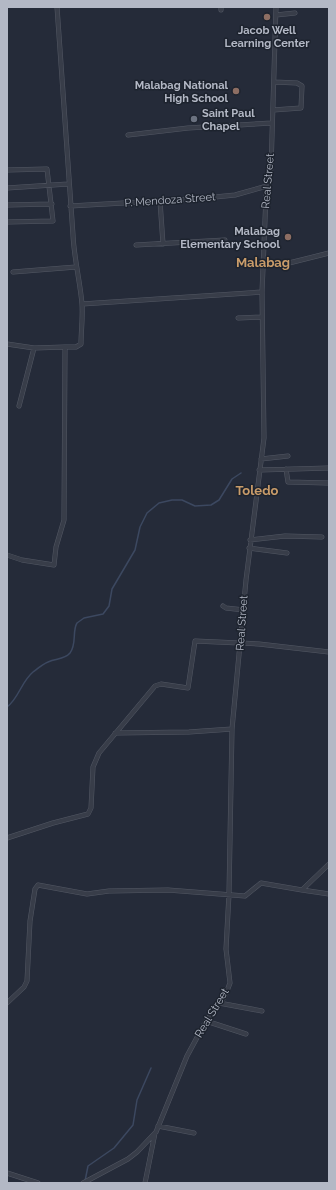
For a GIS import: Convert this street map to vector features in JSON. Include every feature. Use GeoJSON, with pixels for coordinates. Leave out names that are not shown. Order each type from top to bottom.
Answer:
{"type":"FeatureCollection","features":[{"type":"Feature","properties":{"kind":"street"},"geometry":{"type":"LineString","coordinates":[[7,344],[34,348],[76,347],[81,344],[82,304],[76,267],[68,184],[57,7]]}},
{"type":"Feature","properties":{"kind":"street","name":"Real Street"},"geometry":{"type":"LineString","coordinates":[[82,1183],[137,1152],[156,1132],[182,1069],[206,1021],[219,1003],[230,983],[226,949],[230,894],[232,729],[250,540],[261,459],[264,421],[262,292],[267,186],[270,168],[273,110],[276,7]]}},
{"type":"Feature","properties":{"kind":"street"},"geometry":{"type":"LineString","coordinates":[[276,16],[295,13]]}},
{"type":"Feature","properties":{"kind":"street"},"geometry":{"type":"LineString","coordinates":[[273,110],[301,108],[302,86],[297,83],[274,82]]}},
{"type":"Feature","properties":{"kind":"street"},"geometry":{"type":"LineString","coordinates":[[128,135],[180,129],[272,123]]}},
{"type":"Feature","properties":{"kind":"street"},"geometry":{"type":"LineString","coordinates":[[7,170],[47,169],[54,221],[7,222]]}},
{"type":"Feature","properties":{"kind":"street"},"geometry":{"type":"LineString","coordinates":[[7,188],[68,184]]}},
{"type":"Feature","properties":{"kind":"street","name":"P. Mendoza Street"},"geometry":{"type":"LineString","coordinates":[[70,206],[160,201],[235,194],[267,186]]}},
{"type":"Feature","properties":{"kind":"street"},"geometry":{"type":"LineString","coordinates":[[160,201],[163,244]]}},
{"type":"Feature","properties":{"kind":"street"},"geometry":{"type":"LineString","coordinates":[[7,206],[52,204]]}},
{"type":"Feature","properties":{"kind":"street"},"geometry":{"type":"LineString","coordinates":[[136,245],[225,240]]}},
{"type":"Feature","properties":{"kind":"street"},"geometry":{"type":"LineString","coordinates":[[263,262],[289,263],[329,253]]}},
{"type":"Feature","properties":{"kind":"street"},"geometry":{"type":"LineString","coordinates":[[13,272],[76,267]]}},
{"type":"Feature","properties":{"kind":"street"},"geometry":{"type":"LineString","coordinates":[[82,304],[262,292]]}},
{"type":"Feature","properties":{"kind":"street"},"geometry":{"type":"LineString","coordinates":[[238,318],[262,318]]}},
{"type":"Feature","properties":{"kind":"street"},"geometry":{"type":"LineString","coordinates":[[7,555],[22,560],[54,565],[56,546],[64,520],[65,347]]}},
{"type":"Feature","properties":{"kind":"street"},"geometry":{"type":"LineString","coordinates":[[19,406],[34,348]]}},
{"type":"Feature","properties":{"kind":"street"},"geometry":{"type":"LineString","coordinates":[[261,459],[288,456]]}},
{"type":"Feature","properties":{"kind":"street"},"geometry":{"type":"LineString","coordinates":[[259,470],[329,468]]}},
{"type":"Feature","properties":{"kind":"street"},"geometry":{"type":"LineString","coordinates":[[286,469],[288,482],[328,483]]}},
{"type":"Feature","properties":{"kind":"street"},"geometry":{"type":"LineString","coordinates":[[250,540],[290,536],[322,537]]}},
{"type":"Feature","properties":{"kind":"street"},"geometry":{"type":"LineString","coordinates":[[250,548],[287,553]]}},
{"type":"Feature","properties":{"kind":"street"},"geometry":{"type":"LineString","coordinates":[[224,606],[226,608],[244,610]]}},
{"type":"Feature","properties":{"kind":"street"},"geometry":{"type":"LineString","coordinates":[[7,838],[53,823],[88,814],[91,808],[94,768],[99,753],[158,684],[188,688],[195,641],[329,652]]}},
{"type":"Feature","properties":{"kind":"street"},"geometry":{"type":"LineString","coordinates":[[115,733],[189,732],[232,729]]}},
{"type":"Feature","properties":{"kind":"street"},"geometry":{"type":"LineString","coordinates":[[302,890],[329,864]]}},
{"type":"Feature","properties":{"kind":"street"},"geometry":{"type":"LineString","coordinates":[[7,1003],[24,987],[27,981],[30,921],[36,889],[38,886],[87,894],[131,890],[230,894],[245,896],[261,883],[329,894]]}},
{"type":"Feature","properties":{"kind":"street"},"geometry":{"type":"LineString","coordinates":[[219,1003],[262,1011]]}},
{"type":"Feature","properties":{"kind":"street"},"geometry":{"type":"LineString","coordinates":[[206,1021],[246,1034]]}},
{"type":"Feature","properties":{"kind":"street"},"geometry":{"type":"LineString","coordinates":[[158,1126],[194,1133]]}},
{"type":"Feature","properties":{"kind":"street"},"geometry":{"type":"LineString","coordinates":[[145,1183],[156,1132]]}},
{"type":"Feature","properties":{"kind":"street"},"geometry":{"type":"LineString","coordinates":[[7,1173],[38,1183]]}},
{"type":"Feature","properties":{"kind":"waterway"},"geometry":{"type":"LineString","coordinates":[[7,707],[33,672],[46,663],[63,658],[70,653],[73,646],[77,623],[84,618],[103,614],[109,606],[112,589],[135,550],[140,527],[147,513],[159,503],[172,500],[182,500],[195,506],[211,505],[219,500],[232,479],[241,473]]}},
{"type":"Feature","properties":{"kind":"waterway"},"geometry":{"type":"LineString","coordinates":[[85,1181],[88,1166],[114,1148],[133,1125],[137,1100],[151,1068]]}},
{"type":"Feature","properties":{"kind":"place","name":"Jacob Well Learning Center"},"geometry":{"type":"Point","coordinates":[267,17]}},
{"type":"Feature","properties":{"kind":"place","name":"Malabag National High School"},"geometry":{"type":"Point","coordinates":[236,91]}},
{"type":"Feature","properties":{"kind":"place","name":"Saint Paul Chapel"},"geometry":{"type":"Point","coordinates":[194,119]}},
{"type":"Feature","properties":{"kind":"place","name":"Malabag Elementary School"},"geometry":{"type":"Point","coordinates":[288,237]}},
{"type":"Feature","properties":{"kind":"district","name":"Malabag"},"geometry":{"type":"Point","coordinates":[263,262]}},
{"type":"Feature","properties":{"kind":"district","name":"Toledo"},"geometry":{"type":"Point","coordinates":[257,490]}}]}
